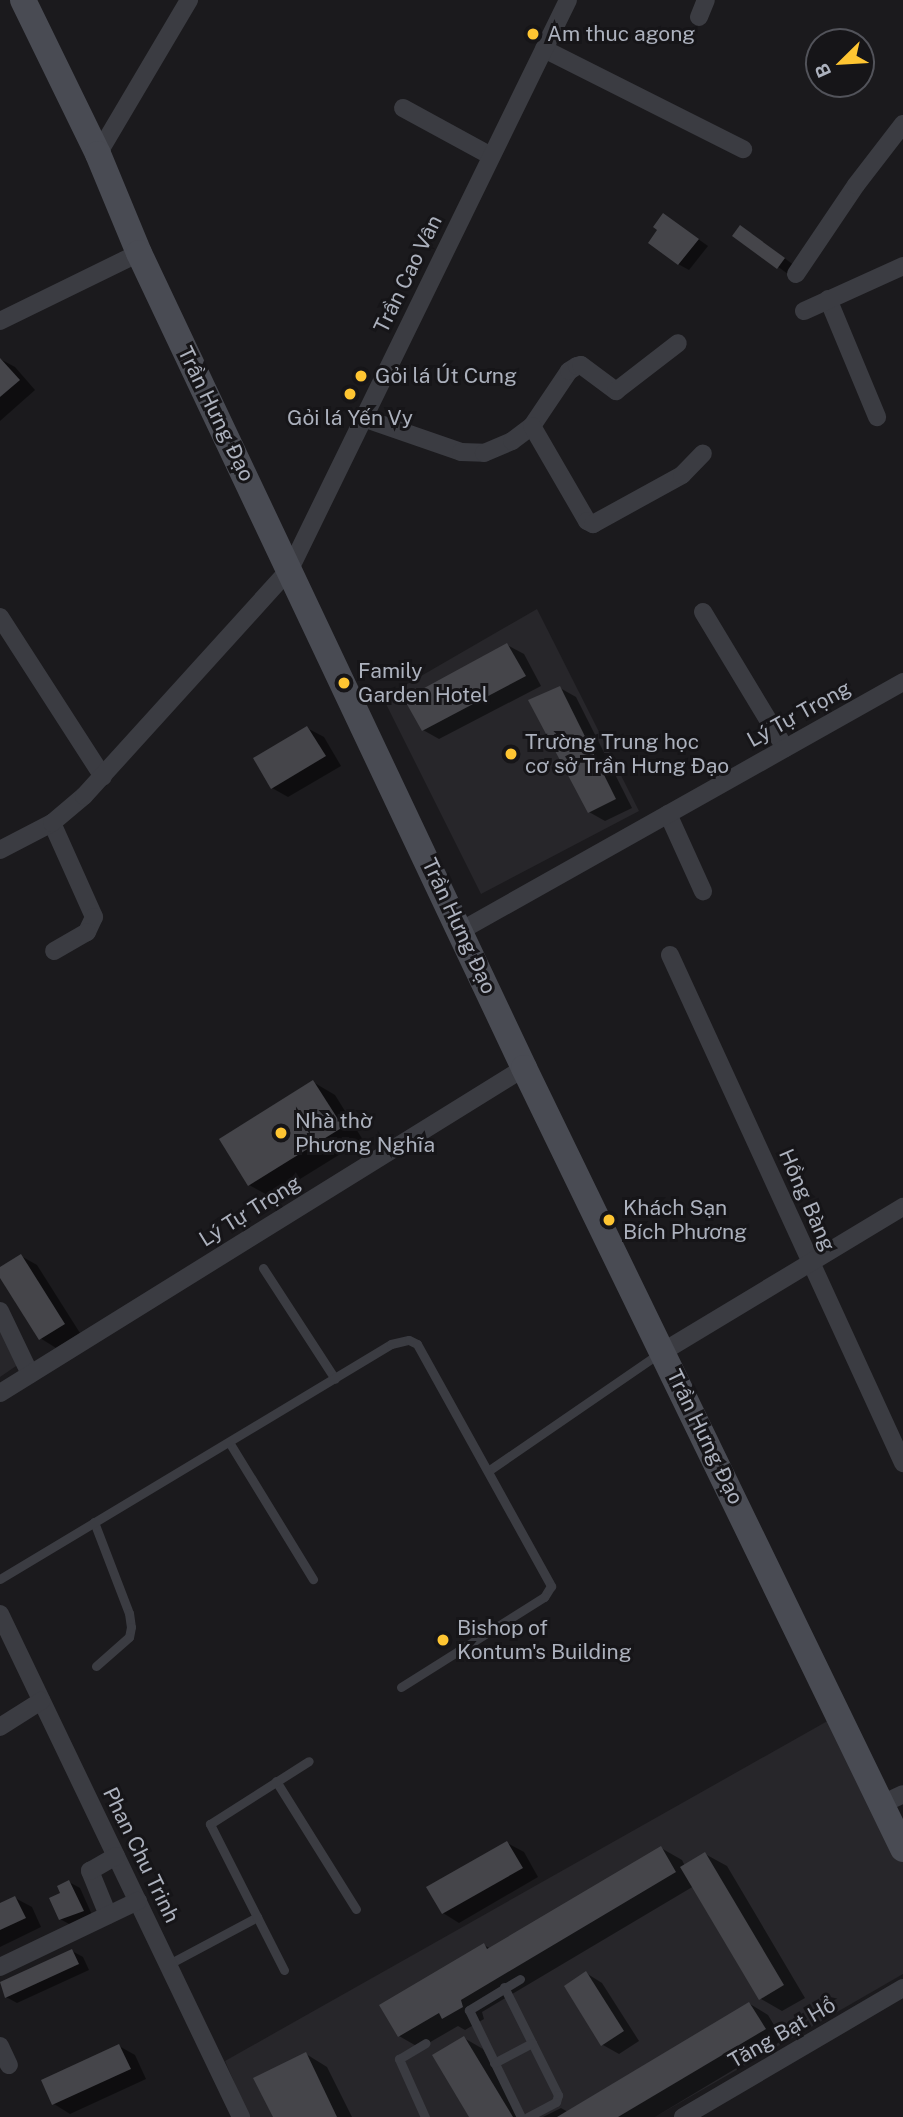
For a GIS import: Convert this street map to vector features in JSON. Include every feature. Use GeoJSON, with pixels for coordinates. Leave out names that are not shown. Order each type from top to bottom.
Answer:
{"type":"FeatureCollection","features":[{"type":"Feature","properties":{"kind":"street","name":"Trần Hưng Đạo"},"geometry":{"type":"LineString","coordinates":[[23,0],[98,154],[139,253],[462,930],[524,1068],[664,1351],[893,1799],[903,1849]]}},
{"type":"Feature","properties":{"kind":"street"},"geometry":{"type":"LineString","coordinates":[[98,154],[189,0]]}},
{"type":"Feature","properties":{"kind":"street","name":"Trần Cao Vân"},"geometry":{"type":"LineString","coordinates":[[0,850],[52,824],[103,777],[290,569],[568,0]]}},
{"type":"Feature","properties":{"kind":"street"},"geometry":{"type":"LineString","coordinates":[[699,18],[706,0]]}},
{"type":"Feature","properties":{"kind":"street"},"geometry":{"type":"LineString","coordinates":[[544,48],[743,149]]}},
{"type":"Feature","properties":{"kind":"street"},"geometry":{"type":"LineString","coordinates":[[403,108],[491,156]]}},
{"type":"Feature","properties":{"kind":"street"},"geometry":{"type":"LineString","coordinates":[[796,274],[856,185],[903,124]]}},
{"type":"Feature","properties":{"kind":"street"},"geometry":{"type":"LineString","coordinates":[[0,321],[139,253]]}},
{"type":"Feature","properties":{"kind":"street"},"geometry":{"type":"LineString","coordinates":[[804,311],[903,266]]}},
{"type":"Feature","properties":{"kind":"street"},"geometry":{"type":"LineString","coordinates":[[828,299],[877,417]]}},
{"type":"Feature","properties":{"kind":"street"},"geometry":{"type":"LineString","coordinates":[[363,418],[473,454],[484,453],[512,440],[532,426],[569,371],[577,366],[581,365],[616,391],[678,343]]}},
{"type":"Feature","properties":{"kind":"street"},"geometry":{"type":"LineString","coordinates":[[532,426],[587,521],[593,524],[682,475],[703,453]]}},
{"type":"Feature","properties":{"kind":"street"},"geometry":{"type":"LineString","coordinates":[[703,612],[785,748]]}},
{"type":"Feature","properties":{"kind":"street"},"geometry":{"type":"LineString","coordinates":[[0,617],[103,777]]}},
{"type":"Feature","properties":{"kind":"street","name":"Lý Tự Trọng"},"geometry":{"type":"LineString","coordinates":[[462,930],[903,682]]}},
{"type":"Feature","properties":{"kind":"street"},"geometry":{"type":"LineString","coordinates":[[668,814],[703,891]]}},
{"type":"Feature","properties":{"kind":"street"},"geometry":{"type":"LineString","coordinates":[[52,824],[94,917],[87,932],[54,951]]}},
{"type":"Feature","properties":{"kind":"street","name":"Hồng Bàng"},"geometry":{"type":"LineString","coordinates":[[670,955],[903,1463]]}},
{"type":"Feature","properties":{"kind":"street","name":"Lý Tự Trọng"},"geometry":{"type":"LineString","coordinates":[[0,1393],[524,1068]]}},
{"type":"Feature","properties":{"kind":"street"},"geometry":{"type":"LineString","coordinates":[[664,1351],[903,1207]]}},
{"type":"Feature","properties":{"kind":"street"},"geometry":{"type":"LineString","coordinates":[[0,1311],[30,1374]]}},
{"type":"Feature","properties":{"kind":"street","name":"Phan Chu Trinh"},"geometry":{"type":"LineString","coordinates":[[0,1614],[241,2117]]}},
{"type":"Feature","properties":{"kind":"street"},"geometry":{"type":"LineString","coordinates":[[0,1727],[41,1701]]}},
{"type":"Feature","properties":{"kind":"street"},"geometry":{"type":"LineString","coordinates":[[108,1915],[90,1871],[116,1856]]}},
{"type":"Feature","properties":{"kind":"street"},"geometry":{"type":"LineString","coordinates":[[0,1967],[138,1901]]}},
{"type":"Feature","properties":{"kind":"street","name":"Tăng Bạt Hổ"},"geometry":{"type":"LineString","coordinates":[[683,2117],[903,1988]]}},
{"type":"Feature","properties":{"kind":"street"},"geometry":{"type":"LineString","coordinates":[[0,2046],[9,2065]]}},
{"type":"Feature","properties":{"kind":"lane"},"geometry":{"type":"LineString","coordinates":[[263,1268],[335,1379]]}},
{"type":"Feature","properties":{"kind":"lane"},"geometry":{"type":"LineString","coordinates":[[0,1579],[391,1344],[410,1340],[417,1344],[549,1579],[549,1593],[401,1687]]}},
{"type":"Feature","properties":{"kind":"lane"},"geometry":{"type":"LineString","coordinates":[[488,1471],[664,1351]]}},
{"type":"Feature","properties":{"kind":"lane"},"geometry":{"type":"LineString","coordinates":[[229,1442],[313,1579]]}},
{"type":"Feature","properties":{"kind":"lane"},"geometry":{"type":"LineString","coordinates":[[94,1522],[129,1613],[131,1627],[128,1637],[96,1667]]}},
{"type":"Feature","properties":{"kind":"lane"},"geometry":{"type":"LineString","coordinates":[[284,1970],[210,1824],[309,1761]]}},
{"type":"Feature","properties":{"kind":"lane"},"geometry":{"type":"LineString","coordinates":[[276,1781],[356,1909]]}},
{"type":"Feature","properties":{"kind":"lane"},"geometry":{"type":"LineString","coordinates":[[169,1964],[257,1917]]}},
{"type":"Feature","properties":{"kind":"lane"},"geometry":{"type":"LineString","coordinates":[[520,1979],[469,2010],[521,2117]]}},
{"type":"Feature","properties":{"kind":"lane"},"geometry":{"type":"LineString","coordinates":[[504,1987],[558,2099],[528,2117]]}},
{"type":"Feature","properties":{"kind":"lane"},"geometry":{"type":"LineString","coordinates":[[425,2117],[399,2059],[426,2043]]}},
{"type":"Feature","properties":{"kind":"lane"},"geometry":{"type":"LineString","coordinates":[[494,2063],[532,2043]]}},
{"type":"Feature","properties":{"kind":"shaded area","name":"Trường Trung học cơ sở Trần Hưng Đạo"},"geometry":{"type":"Polygon","coordinates":[[[537,609],[639,811],[481,894],[383,698],[537,609]]]}},
{"type":"Feature","properties":{"kind":"shaded area"},"geometry":{"type":"Polygon","coordinates":[[[0,1322],[19,1364],[0,1377],[0,1322]]]}},
{"type":"Feature","properties":{"kind":"shaded area"},"geometry":{"type":"Polygon","coordinates":[[[831,1719],[903,1858],[903,1974],[655,2117],[249,2117],[225,2061],[831,1719]]]}},
{"type":"Feature","properties":{"kind":"building"},"geometry":{"type":"Polygon","coordinates":[[[663,213],[699,239],[678,265],[648,243],[657,230],[653,227],[663,213]]]}},
{"type":"Feature","properties":{"kind":"building"},"geometry":{"type":"Polygon","coordinates":[[[740,225],[785,258],[777,269],[732,236],[740,225]]]}},
{"type":"Feature","properties":{"kind":"building"},"geometry":{"type":"Polygon","coordinates":[[[0,358],[20,380],[0,397],[0,358]]]}},
{"type":"Feature","properties":{"kind":"building"},"geometry":{"type":"Polygon","coordinates":[[[507,643],[526,676],[422,731],[404,699],[507,643]]]}},
{"type":"Feature","properties":{"kind":"building"},"geometry":{"type":"Polygon","coordinates":[[[560,686],[616,799],[588,813],[528,700],[560,686]]]}},
{"type":"Feature","properties":{"kind":"building"},"geometry":{"type":"Polygon","coordinates":[[[307,726],[326,756],[271,789],[253,758],[307,726]]]}},
{"type":"Feature","properties":{"kind":"building","name":"Nhà thờ Phương Nghĩa"},"geometry":{"type":"Polygon","coordinates":[[[313,1080],[343,1127],[248,1186],[219,1139],[313,1080]]]}},
{"type":"Feature","properties":{"kind":"building"},"geometry":{"type":"Polygon","coordinates":[[[21,1254],[65,1324],[39,1340],[0,1278],[0,1267],[21,1254]]]}},
{"type":"Feature","properties":{"kind":"building"},"geometry":{"type":"Polygon","coordinates":[[[507,1841],[523,1868],[442,1914],[426,1887],[507,1841]]]}},
{"type":"Feature","properties":{"kind":"building"},"geometry":{"type":"Polygon","coordinates":[[[661,1846],[676,1872],[461,2000],[463,2007],[442,2019],[439,2013],[398,2037],[379,2005],[484,1943],[487,1949],[661,1846]]]}},
{"type":"Feature","properties":{"kind":"building"},"geometry":{"type":"Polygon","coordinates":[[[705,1852],[784,1985],[759,2000],[680,1867],[705,1852]]]}},
{"type":"Feature","properties":{"kind":"building"},"geometry":{"type":"Polygon","coordinates":[[[69,1880],[84,1911],[59,1920],[49,1898],[60,1893],[57,1886],[69,1880]]]}},
{"type":"Feature","properties":{"kind":"building"},"geometry":{"type":"Polygon","coordinates":[[[15,1896],[26,1918],[0,1930],[0,1903],[15,1896]]]}},
{"type":"Feature","properties":{"kind":"building"},"geometry":{"type":"Polygon","coordinates":[[[72,1949],[79,1964],[5,1998],[0,1982],[72,1949]]]}},
{"type":"Feature","properties":{"kind":"building"},"geometry":{"type":"Polygon","coordinates":[[[586,1971],[624,2031],[601,2046],[564,1986],[586,1971]]]}},
{"type":"Feature","properties":{"kind":"building"},"geometry":{"type":"Polygon","coordinates":[[[749,2002],[766,2029],[618,2117],[557,2117],[749,2002]]]}},
{"type":"Feature","properties":{"kind":"building"},"geometry":{"type":"Polygon","coordinates":[[[464,2036],[513,2117],[469,2117],[432,2055],[464,2036]]]}},
{"type":"Feature","properties":{"kind":"building"},"geometry":{"type":"Polygon","coordinates":[[[119,2044],[131,2069],[52,2105],[41,2080],[119,2044]]]}},
{"type":"Feature","properties":{"kind":"building"},"geometry":{"type":"Polygon","coordinates":[[[306,2052],[337,2117],[273,2117],[253,2078],[306,2052]]]}},
{"type":"Feature","properties":{"kind":"place","name":"Am thuc agong"},"geometry":{"type":"Point","coordinates":[533,34]}},
{"type":"Feature","properties":{"kind":"place","name":"Gỏi lá Út Cưng"},"geometry":{"type":"Point","coordinates":[361,376]}},
{"type":"Feature","properties":{"kind":"place","name":"Gỏi lá Yến Vy"},"geometry":{"type":"Point","coordinates":[350,394]}},
{"type":"Feature","properties":{"kind":"place","name":"Family Garden Hotel"},"geometry":{"type":"Point","coordinates":[344,683]}},
{"type":"Feature","properties":{"kind":"place","name":"Trường Trung học cơ sở Trần Hưng Đạo"},"geometry":{"type":"Point","coordinates":[511,754]}},
{"type":"Feature","properties":{"kind":"place","name":"Nhà thờ Phương Nghĩa"},"geometry":{"type":"Point","coordinates":[281,1133]}},
{"type":"Feature","properties":{"kind":"place","name":"Khách Sạn Bích Phương"},"geometry":{"type":"Point","coordinates":[609,1220]}},
{"type":"Feature","properties":{"kind":"place","name":"Bishop of Kontum's Building"},"geometry":{"type":"Point","coordinates":[443,1640]}}]}
